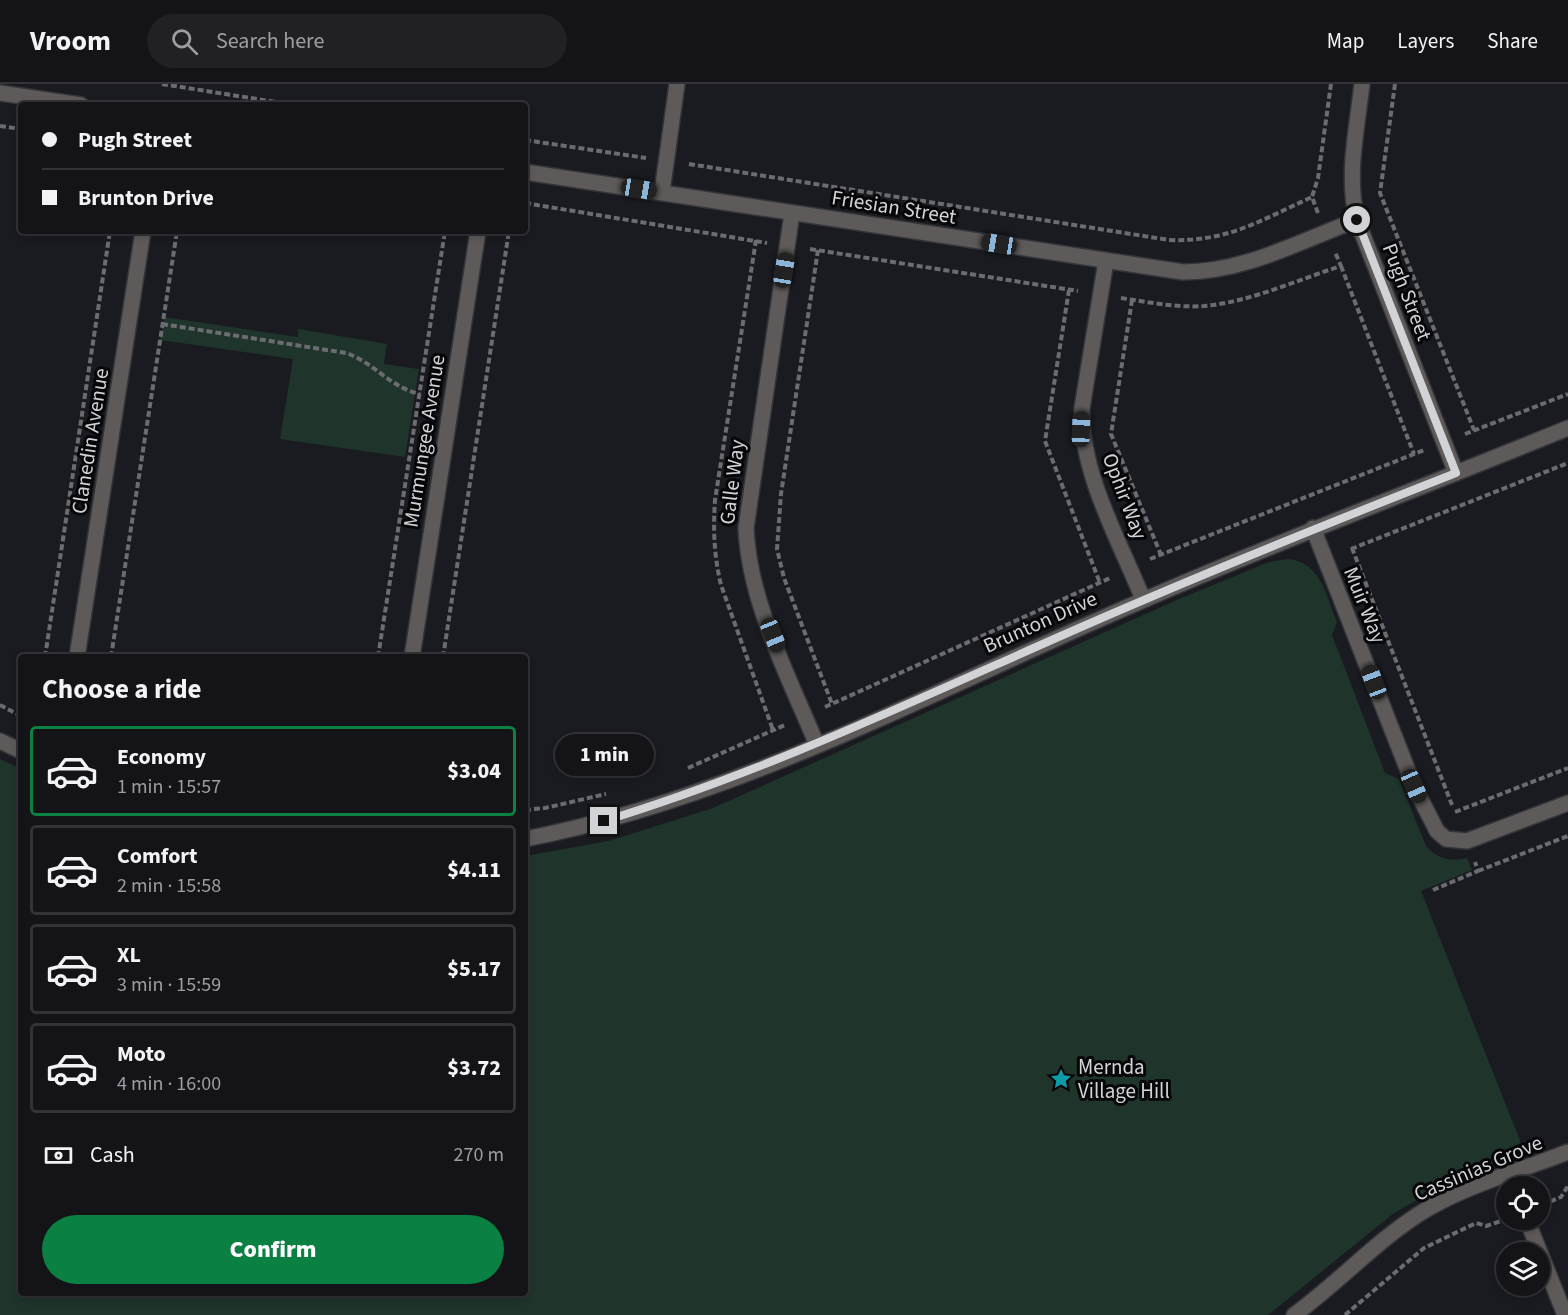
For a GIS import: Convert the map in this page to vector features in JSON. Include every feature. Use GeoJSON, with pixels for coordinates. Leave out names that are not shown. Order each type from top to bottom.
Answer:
{"type":"FeatureCollection","features":[{"type":"Feature","properties":{"kind":"street"},"geometry":{"type":"LineString","coordinates":[[662,192],[677,84]]}},
{"type":"Feature","properties":{"kind":"street","name":"Pugh Street"},"geometry":{"type":"LineString","coordinates":[[1362,84],[1351,173],[1351,196],[1357,220],[1456,473]]}},
{"type":"Feature","properties":{"kind":"street"},"geometry":{"type":"LineString","coordinates":[[0,93],[61,102]]}},
{"type":"Feature","properties":{"kind":"street","name":"Friesian Street"},"geometry":{"type":"LineString","coordinates":[[528,172],[1183,272],[1211,272],[1235,267],[1357,220]]}},
{"type":"Feature","properties":{"kind":"street","name":"Galle Way"},"geometry":{"type":"LineString","coordinates":[[792,213],[746,528],[747,560],[756,594],[817,746]]}},
{"type":"Feature","properties":{"kind":"street","name":"Clanedin Avenue"},"geometry":{"type":"LineString","coordinates":[[77,654],[143,234]]}},
{"type":"Feature","properties":{"kind":"street","name":"Murmungee Avenue"},"geometry":{"type":"LineString","coordinates":[[412,654],[478,234]]}},
{"type":"Feature","properties":{"kind":"street","name":"Ophir Way"},"geometry":{"type":"LineString","coordinates":[[1106,261],[1082,408],[1081,429],[1092,475],[1143,599]]}},
{"type":"Feature","properties":{"kind":"street","name":"Brunton Drive"},"geometry":{"type":"LineString","coordinates":[[528,838],[583,828],[645,809],[817,746],[1143,599],[1313,528],[1568,428]]}},
{"type":"Feature","properties":{"kind":"street","name":"Muir Way"},"geometry":{"type":"LineString","coordinates":[[1313,528],[1430,819],[1446,839],[1467,841]]}},
{"type":"Feature","properties":{"kind":"street"},"geometry":{"type":"LineString","coordinates":[[0,741],[18,750]]}},
{"type":"Feature","properties":{"kind":"street"},"geometry":{"type":"LineString","coordinates":[[1467,841],[1568,803]]}},
{"type":"Feature","properties":{"kind":"street","name":"Cassinias Grove"},"geometry":{"type":"LineString","coordinates":[[1521,1176],[1568,1152]]}},
{"type":"Feature","properties":{"kind":"street","name":"Cassinias Grove"},"geometry":{"type":"LineString","coordinates":[[1294,1315],[1396,1230],[1421,1213],[1454,1196],[1496,1185]]}},
{"type":"Feature","properties":{"kind":"street"},"geometry":{"type":"LineString","coordinates":[[1531,1230],[1565,1315]]}},
{"type":"Feature","properties":{"kind":"path"},"geometry":{"type":"LineString","coordinates":[[162,84],[277,102]]}},
{"type":"Feature","properties":{"kind":"path"},"geometry":{"type":"LineString","coordinates":[[1395,84],[1380,193],[1474,430]]}},
{"type":"Feature","properties":{"kind":"path"},"geometry":{"type":"LineString","coordinates":[[0,126],[18,129]]}},
{"type":"Feature","properties":{"kind":"path"},"geometry":{"type":"LineString","coordinates":[[528,140],[1169,240],[1196,241],[1230,235],[1312,197]]}},
{"type":"Feature","properties":{"kind":"path"},"geometry":{"type":"LineString","coordinates":[[45,654],[110,234]]}},
{"type":"Feature","properties":{"kind":"path"},"geometry":{"type":"LineString","coordinates":[[111,654],[177,234]]}},
{"type":"Feature","properties":{"kind":"path"},"geometry":{"type":"LineString","coordinates":[[378,654],[445,234]]}},
{"type":"Feature","properties":{"kind":"path"},"geometry":{"type":"LineString","coordinates":[[443,654],[509,234]]}},
{"type":"Feature","properties":{"kind":"path"},"geometry":{"type":"LineString","coordinates":[[818,250],[781,494],[777,549],[784,578],[832,704]]}},
{"type":"Feature","properties":{"kind":"path"},"geometry":{"type":"LineString","coordinates":[[1341,266],[1414,454]]}},
{"type":"Feature","properties":{"kind":"path"},"geometry":{"type":"LineString","coordinates":[[1132,300],[1111,434],[1161,555]]}},
{"type":"Feature","properties":{"kind":"path"},"geometry":{"type":"LineString","coordinates":[[162,324],[346,353],[369,363],[402,387],[420,394]]}},
{"type":"Feature","properties":{"kind":"path"},"geometry":{"type":"LineString","coordinates":[[681,771],[805,717],[1130,567],[1568,394]]}},
{"type":"Feature","properties":{"kind":"path"},"geometry":{"type":"LineString","coordinates":[[1325,559],[1568,463]]}},
{"type":"Feature","properties":{"kind":"path"},"geometry":{"type":"LineString","coordinates":[[1352,548],[1478,871]]}},
{"type":"Feature","properties":{"kind":"path"},"geometry":{"type":"LineString","coordinates":[[0,705],[18,714]]}},
{"type":"Feature","properties":{"kind":"path"},"geometry":{"type":"LineString","coordinates":[[1455,812],[1568,768]]}},
{"type":"Feature","properties":{"kind":"path"},"geometry":{"type":"LineString","coordinates":[[528,810],[614,792]]}},
{"type":"Feature","properties":{"kind":"path"},"geometry":{"type":"LineString","coordinates":[[1433,890],[1568,836]]}},
{"type":"Feature","properties":{"kind":"path"},"geometry":{"type":"LineString","coordinates":[[1550,1202],[1561,1197],[1568,1186]]}},
{"type":"Feature","properties":{"kind":"path"},"geometry":{"type":"LineString","coordinates":[[1345,1315],[1424,1248],[1476,1223],[1486,1226],[1496,1222]]}},
{"type":"Feature","properties":{"kind":"green space"},"geometry":{"type":"Polygon","coordinates":[[[164,317],[298,337],[298,329],[387,344],[384,364],[419,369],[405,457],[280,439],[293,359],[160,340],[164,317]]]}},
{"type":"Feature","properties":{"kind":"green space"},"geometry":{"type":"Polygon","coordinates":[[[1288,559],[1308,566],[1315,573],[1337,622],[1332,635],[1385,773],[1399,779],[1426,846],[1435,854],[1445,858],[1455,860],[1467,858],[1472,870],[1421,891],[1525,1153],[1442,1186],[1394,1213],[1268,1315],[0,1315],[0,759],[18,768],[18,1296],[528,1296],[528,855],[609,841],[713,808],[1179,599],[1269,562],[1288,559]]]}},
{"type":"Feature","properties":{"kind":"place","name":"Mernda Village Hill"},"geometry":{"type":"Point","coordinates":[1061,1079]}},
{"type":"Feature","properties":{"kind":"route"},"geometry":{"type":"LineString","coordinates":[[604,821],[645,809],[817,746],[1143,599],[1313,528],[1456,473],[1357,220]]}}]}
